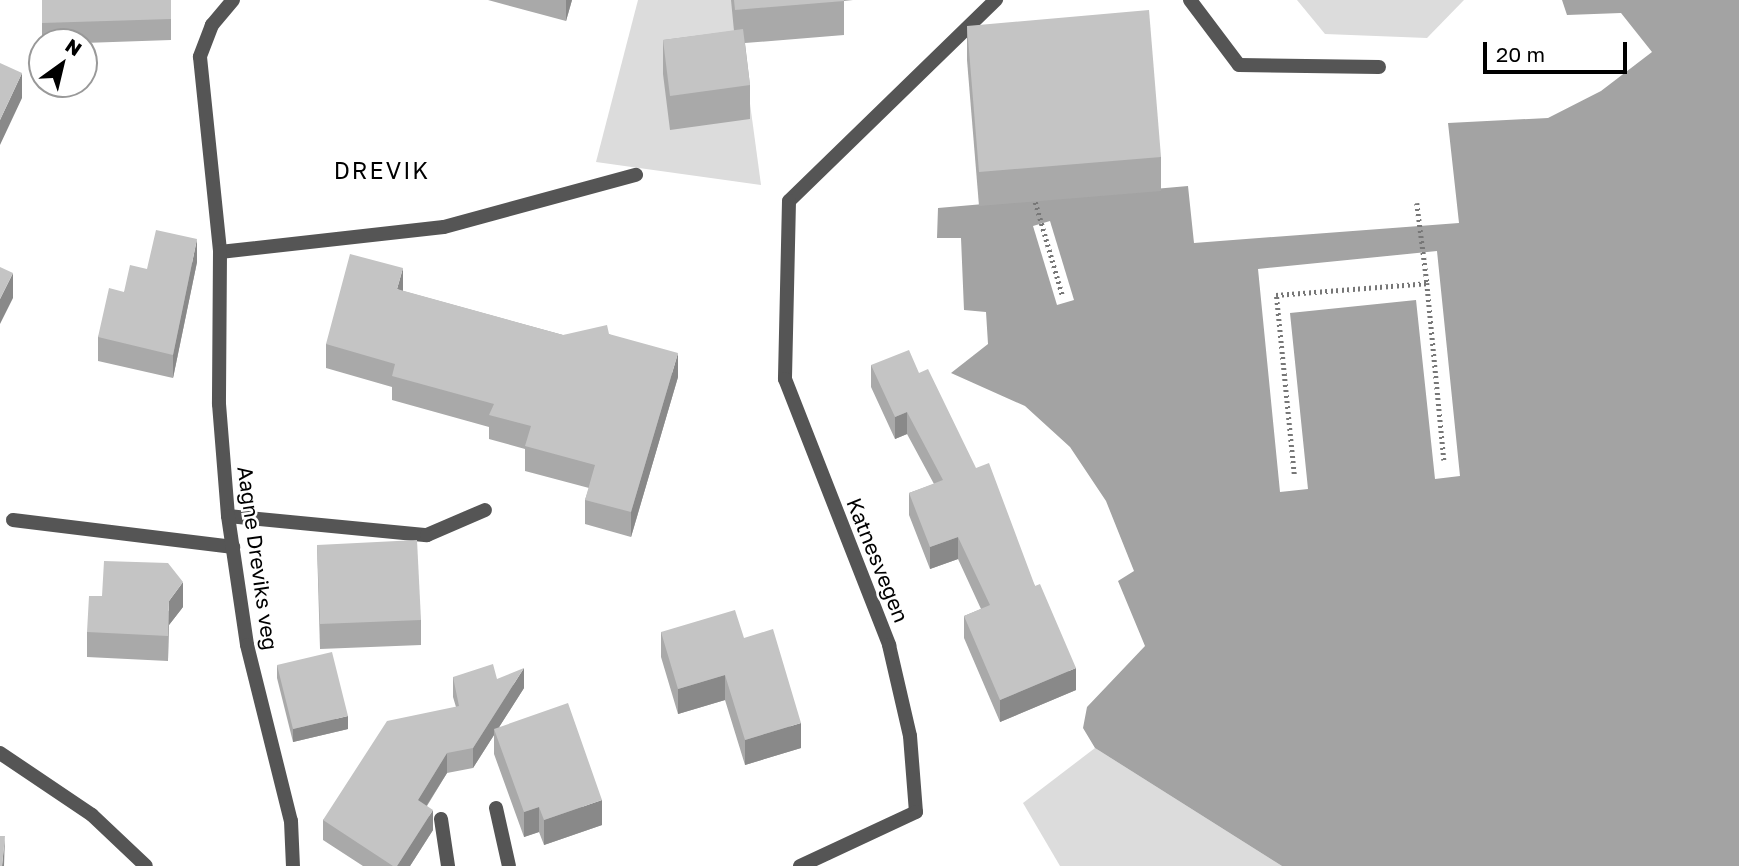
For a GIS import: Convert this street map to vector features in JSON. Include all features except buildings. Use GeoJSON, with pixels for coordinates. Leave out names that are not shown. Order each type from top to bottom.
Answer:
{"type":"FeatureCollection","features":[{"type":"Feature","properties":{"kind":"street","name":"Aagne Dreviks veg"},"geometry":{"type":"LineString","coordinates":[[233,0],[212,26],[200,57],[220,252],[219,404],[228,516],[247,645],[284,784],[293,866]]}},
{"type":"Feature","properties":{"kind":"street","name":"Katnesvegen"},"geometry":{"type":"LineString","coordinates":[[800,866],[916,811],[910,736],[889,645],[785,379],[789,201],[996,0]]}},
{"type":"Feature","properties":{"kind":"street"},"geometry":{"type":"LineString","coordinates":[[1190,0],[1239,65],[1379,67]]}},
{"type":"Feature","properties":{"kind":"street"},"geometry":{"type":"LineString","coordinates":[[220,252],[444,228],[636,175]]}},
{"type":"Feature","properties":{"kind":"street"},"geometry":{"type":"LineString","coordinates":[[228,516],[427,535],[485,510]]}},
{"type":"Feature","properties":{"kind":"street"},"geometry":{"type":"LineString","coordinates":[[13,520],[233,547]]}},
{"type":"Feature","properties":{"kind":"street"},"geometry":{"type":"LineString","coordinates":[[0,752],[92,816],[146,866]]}},
{"type":"Feature","properties":{"kind":"street"},"geometry":{"type":"LineString","coordinates":[[496,807],[509,866]]}},
{"type":"Feature","properties":{"kind":"street"},"geometry":{"type":"LineString","coordinates":[[441,819],[448,866]]}},
{"type":"Feature","properties":{"kind":"path"},"geometry":{"type":"LineString","coordinates":[[1034,197],[1062,297]]}},
{"type":"Feature","properties":{"kind":"path"},"geometry":{"type":"LineString","coordinates":[[1417,203],[1444,460]]}},
{"type":"Feature","properties":{"kind":"path"},"geometry":{"type":"LineString","coordinates":[[1294,474],[1276,295],[1427,283]]}},
{"type":"Feature","properties":{"kind":"shaded area"},"geometry":{"type":"Polygon","coordinates":[[[638,0],[736,0],[761,185],[596,162],[638,0]]]}},
{"type":"Feature","properties":{"kind":"shaded area"},"geometry":{"type":"Polygon","coordinates":[[[1297,0],[1464,0],[1427,38],[1325,34],[1297,0]]]}},
{"type":"Feature","properties":{"kind":"shaded area"},"geometry":{"type":"Polygon","coordinates":[[[1562,0],[1739,0],[1739,866],[1282,866],[1095,748],[1083,728],[1087,707],[1145,646],[1118,581],[1134,571],[1106,501],[1070,447],[1025,406],[951,373],[988,344],[986,312],[964,310],[961,238],[937,238],[938,208],[1188,186],[1194,243],[1459,223],[1448,123],[1548,118],[1601,91],[1652,52],[1621,13],[1567,15],[1562,0]]]}},
{"type":"Feature","properties":{"kind":"shaded area"},"geometry":{"type":"Polygon","coordinates":[[[1095,748],[1282,866],[1060,866],[1023,803],[1095,748]]]}},
{"type":"Feature","properties":{"kind":"pier"},"geometry":{"type":"Polygon","coordinates":[[[1050,221],[1074,300],[1057,305],[1033,226],[1050,221]]]}},
{"type":"Feature","properties":{"kind":"pier"},"geometry":{"type":"Polygon","coordinates":[[[1437,251],[1460,476],[1435,479],[1416,300],[1290,313],[1308,489],[1280,492],[1258,269],[1437,251]]]}},
{"type":"Feature","properties":{"kind":"district","name":"DREVIK"},"geometry":{"type":"Point","coordinates":[382,170]}}]}
